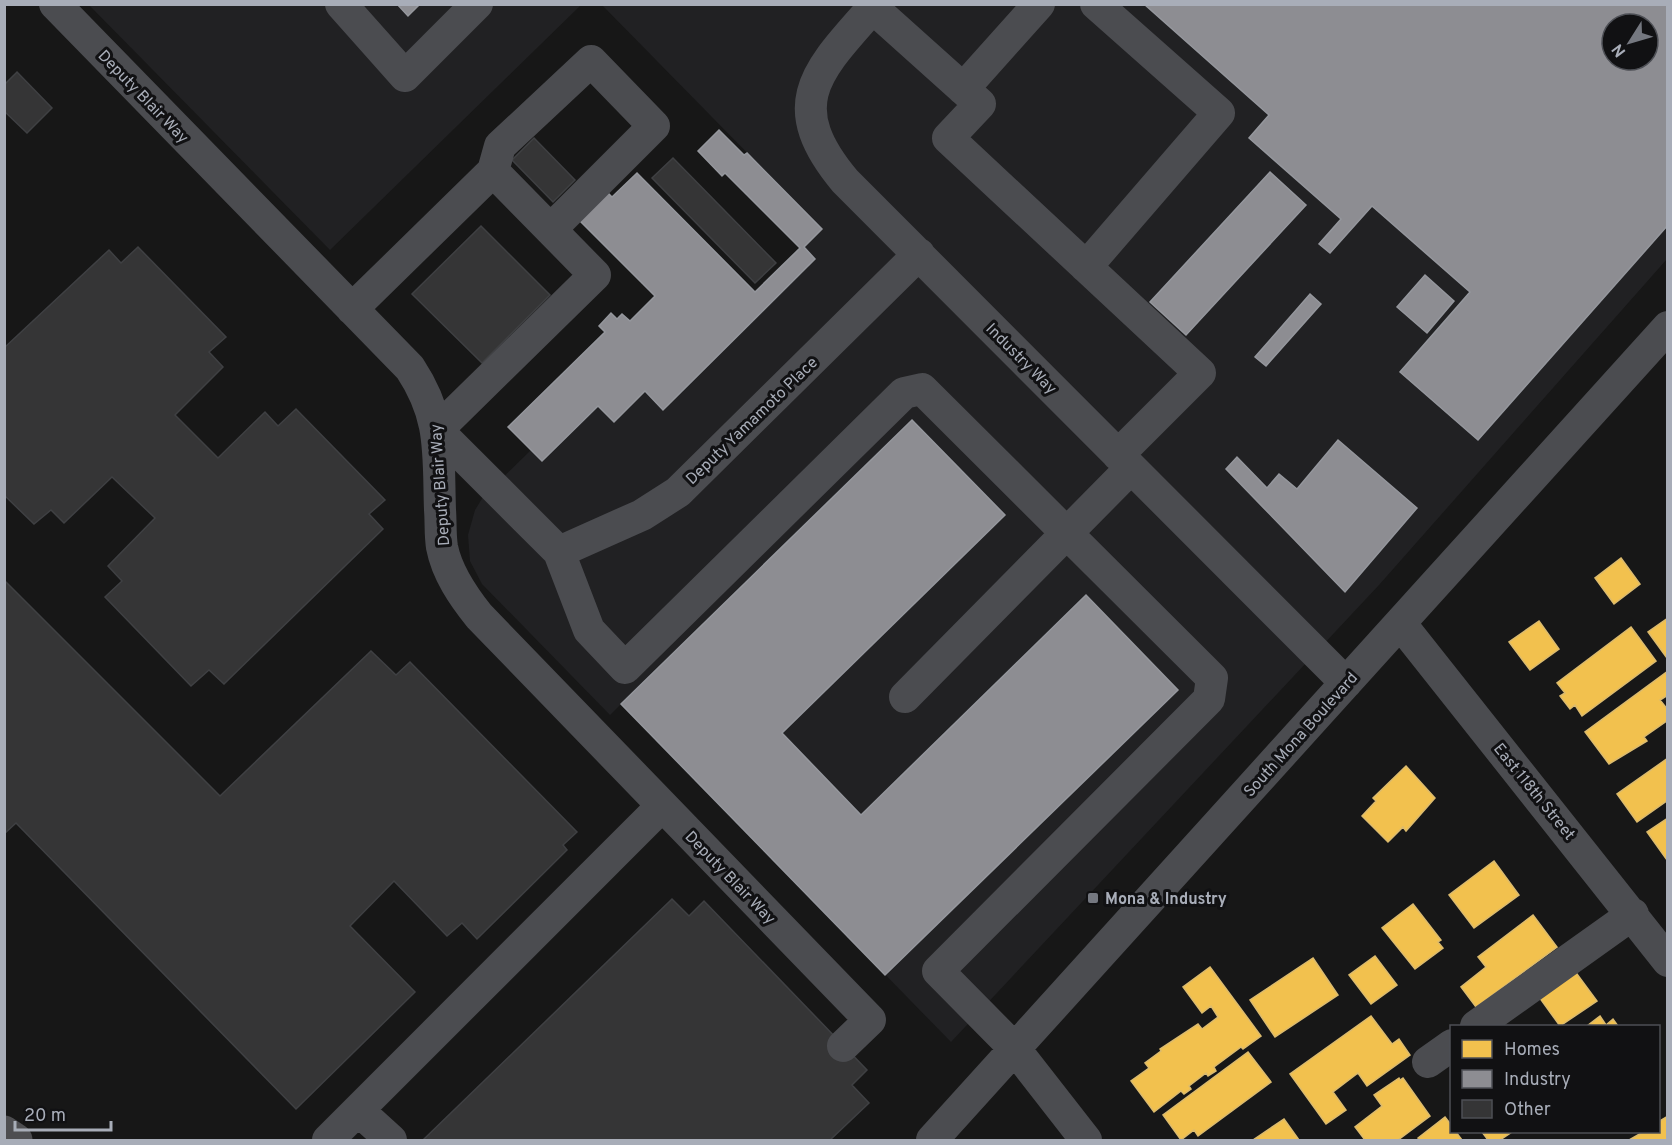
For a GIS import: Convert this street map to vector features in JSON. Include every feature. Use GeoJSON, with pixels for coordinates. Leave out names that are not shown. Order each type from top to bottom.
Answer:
{"type":"FeatureCollection","features":[{"type":"Feature","properties":{"kind":"highway"},"geometry":{"type":"LineString","coordinates":[[4,1132],[16,1140]]}},
{"type":"Feature","properties":{"kind":"street","name":"Deputy Blair Way"},"geometry":{"type":"LineString","coordinates":[[54,4],[410,368],[431,406],[437,429],[442,547],[450,572],[463,596],[478,616],[870,1020],[843,1046]]}},
{"type":"Feature","properties":{"kind":"street"},"geometry":{"type":"LineString","coordinates":[[341,4],[405,76],[477,4]]}},
{"type":"Feature","properties":{"kind":"street"},"geometry":{"type":"LineString","coordinates":[[963,89],[1039,4]]}},
{"type":"Feature","properties":{"kind":"street"},"geometry":{"type":"LineString","coordinates":[[1086,267],[1219,113],[1096,4]]}},
{"type":"Feature","properties":{"kind":"street"},"geometry":{"type":"LineString","coordinates":[[874,6],[980,104],[948,138],[1200,374],[1067,534],[905,697]]}},
{"type":"Feature","properties":{"kind":"street","name":"Industry Way"},"geometry":{"type":"LineString","coordinates":[[874,6],[836,51],[810,93],[815,138],[826,158],[845,181],[1346,682]]}},
{"type":"Feature","properties":{"kind":"street"},"geometry":{"type":"LineString","coordinates":[[352,309],[493,171],[500,146],[591,61],[654,126],[551,229]]}},
{"type":"Feature","properties":{"kind":"street"},"geometry":{"type":"LineString","coordinates":[[493,171],[595,275],[437,429],[559,552],[589,630],[625,668],[903,393],[921,390],[1212,678],[1209,699],[938,971],[1015,1049],[1086,1140]]}},
{"type":"Feature","properties":{"kind":"street","name":"Deputy Yamamoto Place"},"geometry":{"type":"LineString","coordinates":[[559,552],[642,515],[678,492],[919,255]]}},
{"type":"Feature","properties":{"kind":"street","name":"South Mona Boulevard"},"geometry":{"type":"LineString","coordinates":[[932,1140],[1668,327]]}},
{"type":"Feature","properties":{"kind":"street","name":"East 118th Street"},"geometry":{"type":"LineString","coordinates":[[1400,623],[1668,961]]}},
{"type":"Feature","properties":{"kind":"street"},"geometry":{"type":"LineString","coordinates":[[328,1140],[662,806]]}},
{"type":"Feature","properties":{"kind":"street"},"geometry":{"type":"LineString","coordinates":[[1477,1025],[1633,914]]}},
{"type":"Feature","properties":{"kind":"street"},"geometry":{"type":"LineString","coordinates":[[358,1110],[391,1140]]}},
{"type":"Feature","properties":{"kind":"shaded area"},"geometry":{"type":"Polygon","coordinates":[[[89,5],[581,5],[330,250],[89,5]]]}},
{"type":"Feature","properties":{"kind":"shaded area"},"geometry":{"type":"Polygon","coordinates":[[[602,5],[1667,5],[1667,259],[1379,585],[951,1042],[621,704],[610,715],[482,584],[470,561],[468,535],[475,510],[483,497],[531,450],[542,461],[598,406],[614,422],[645,391],[663,409],[815,259],[804,247],[822,229],[602,5]]]}},
{"type":"Feature","properties":{"kind":"building: Homes"},"geometry":{"type":"Polygon","coordinates":[[[1621,558],[1640,584],[1614,604],[1595,578],[1621,558]]]}},
{"type":"Feature","properties":{"kind":"building: Homes"},"geometry":{"type":"Polygon","coordinates":[[[1668,618],[1668,657],[1667,658],[1648,632],[1668,618]]]}},
{"type":"Feature","properties":{"kind":"building: Homes"},"geometry":{"type":"Polygon","coordinates":[[[1539,621],[1559,649],[1530,670],[1509,642],[1539,621]]]}},
{"type":"Feature","properties":{"kind":"building: Homes"},"geometry":{"type":"Polygon","coordinates":[[[1631,627],[1656,661],[1582,716],[1575,705],[1570,709],[1560,696],[1565,693],[1557,683],[1631,627]]]}},
{"type":"Feature","properties":{"kind":"building: Homes"},"geometry":{"type":"Polygon","coordinates":[[[1668,671],[1668,695],[1660,700],[1668,710],[1668,720],[1644,737],[1647,741],[1609,764],[1585,732],[1668,671]]]}},
{"type":"Feature","properties":{"kind":"building: Homes"},"geometry":{"type":"Polygon","coordinates":[[[1668,758],[1668,800],[1637,822],[1617,794],[1668,758]]]}},
{"type":"Feature","properties":{"kind":"building: Homes"},"geometry":{"type":"Polygon","coordinates":[[[1406,766],[1435,798],[1406,831],[1403,827],[1388,842],[1362,816],[1376,801],[1373,798],[1406,766]]]}},
{"type":"Feature","properties":{"kind":"building: Homes"},"geometry":{"type":"Polygon","coordinates":[[[1668,818],[1668,860],[1667,860],[1647,832],[1668,818]]]}},
{"type":"Feature","properties":{"kind":"building: Homes"},"geometry":{"type":"Polygon","coordinates":[[[1494,861],[1519,895],[1474,928],[1449,895],[1494,861]]]}},
{"type":"Feature","properties":{"kind":"building: Homes"},"geometry":{"type":"Polygon","coordinates":[[[1413,904],[1441,940],[1438,942],[1443,948],[1415,969],[1382,928],[1413,904]]]}},
{"type":"Feature","properties":{"kind":"building: Homes"},"geometry":{"type":"Polygon","coordinates":[[[1533,915],[1557,947],[1476,1007],[1461,987],[1486,967],[1478,957],[1533,915]]]}},
{"type":"Feature","properties":{"kind":"building: Homes"},"geometry":{"type":"Polygon","coordinates":[[[1375,956],[1397,985],[1371,1004],[1349,975],[1375,956]]]}},
{"type":"Feature","properties":{"kind":"building: Homes"},"geometry":{"type":"Polygon","coordinates":[[[1313,958],[1338,995],[1275,1037],[1250,1000],[1313,958]]]}},
{"type":"Feature","properties":{"kind":"building: Homes"},"geometry":{"type":"Polygon","coordinates":[[[1210,967],[1261,1036],[1243,1049],[1241,1047],[1214,1067],[1216,1071],[1208,1076],[1206,1073],[1189,1086],[1191,1089],[1184,1094],[1181,1091],[1154,1112],[1131,1081],[1149,1068],[1145,1063],[1161,1051],[1160,1049],[1198,1024],[1202,1029],[1218,1017],[1211,1006],[1202,1013],[1183,987],[1210,967]]]}},
{"type":"Feature","properties":{"kind":"building: Homes"},"geometry":{"type":"Polygon","coordinates":[[[1574,970],[1597,1001],[1559,1025],[1539,997],[1574,970]]]}},
{"type":"Feature","properties":{"kind":"building: Homes"},"geometry":{"type":"Polygon","coordinates":[[[1371,1016],[1392,1044],[1399,1039],[1410,1055],[1367,1086],[1358,1073],[1333,1092],[1346,1110],[1326,1124],[1290,1074],[1371,1016]]]}},
{"type":"Feature","properties":{"kind":"building: Homes"},"geometry":{"type":"Polygon","coordinates":[[[1600,1016],[1606,1025],[1588,1025],[1600,1016]]]}},
{"type":"Feature","properties":{"kind":"building: Homes"},"geometry":{"type":"Polygon","coordinates":[[[1613,1019],[1617,1025],[1606,1025],[1613,1019]]]}},
{"type":"Feature","properties":{"kind":"building: Homes"},"geometry":{"type":"Polygon","coordinates":[[[1248,1052],[1271,1082],[1198,1136],[1194,1130],[1181,1140],[1163,1115],[1248,1052]]]}},
{"type":"Feature","properties":{"kind":"building: Homes"},"geometry":{"type":"Polygon","coordinates":[[[1399,1078],[1400,1080],[1403,1078],[1430,1116],[1398,1140],[1365,1140],[1355,1127],[1382,1106],[1374,1095],[1399,1078]]]}},
{"type":"Feature","properties":{"kind":"building: Homes"},"geometry":{"type":"Polygon","coordinates":[[[1668,1116],[1668,1140],[1629,1140],[1641,1133],[1660,1133],[1660,1121],[1668,1116]]]}},
{"type":"Feature","properties":{"kind":"building: Homes"},"geometry":{"type":"Polygon","coordinates":[[[1445,1117],[1450,1123],[1450,1133],[1457,1133],[1462,1140],[1420,1140],[1418,1138],[1445,1117]]]}},
{"type":"Feature","properties":{"kind":"building: Homes"},"geometry":{"type":"Polygon","coordinates":[[[1284,1119],[1299,1140],[1253,1140],[1284,1119]]]}},
{"type":"Feature","properties":{"kind":"building: Homes"},"geometry":{"type":"Polygon","coordinates":[[[1483,1133],[1510,1133],[1500,1140],[1488,1140],[1483,1133]]]}},
{"type":"Feature","properties":{"kind":"building: Industry"},"geometry":{"type":"Polygon","coordinates":[[[397,4],[420,4],[408,16],[397,4]]]}},
{"type":"Feature","properties":{"kind":"building: Industry"},"geometry":{"type":"Polygon","coordinates":[[[1144,4],[1668,4],[1668,225],[1478,440],[1400,372],[1470,292],[1372,206],[1330,253],[1319,244],[1341,219],[1249,138],[1269,115],[1144,4]]]}},
{"type":"Feature","properties":{"kind":"building: Industry"},"geometry":{"type":"Polygon","coordinates":[[[719,130],[744,155],[747,153],[822,229],[804,247],[815,259],[663,410],[645,391],[614,422],[598,406],[542,461],[508,427],[605,332],[599,326],[611,313],[617,319],[622,314],[630,321],[655,296],[578,219],[606,191],[612,197],[637,173],[755,292],[800,248],[725,173],[722,176],[698,151],[719,130]]]}},
{"type":"Feature","properties":{"kind":"building: Industry"},"geometry":{"type":"Polygon","coordinates":[[[1270,172],[1306,205],[1186,335],[1150,302],[1270,172]]]}},
{"type":"Feature","properties":{"kind":"building: Industry"},"geometry":{"type":"Polygon","coordinates":[[[1425,275],[1454,301],[1427,333],[1397,307],[1425,275]]]}},
{"type":"Feature","properties":{"kind":"building: Industry"},"geometry":{"type":"Polygon","coordinates":[[[1310,294],[1321,304],[1266,366],[1255,357],[1310,294]]]}},
{"type":"Feature","properties":{"kind":"building: Industry"},"geometry":{"type":"Polygon","coordinates":[[[912,420],[1005,515],[782,733],[861,815],[1086,595],[1178,690],[885,975],[621,704],[912,420]]]}},
{"type":"Feature","properties":{"kind":"building: Industry"},"geometry":{"type":"Polygon","coordinates":[[[1338,440],[1417,508],[1345,592],[1226,469],[1237,457],[1267,488],[1279,474],[1297,489],[1338,440]]]}},
{"type":"Feature","properties":{"kind":"building: Other"},"geometry":{"type":"Polygon","coordinates":[[[17,72],[52,108],[27,133],[4,111],[4,85],[17,72]]]}},
{"type":"Feature","properties":{"kind":"building: Other"},"geometry":{"type":"Polygon","coordinates":[[[534,138],[575,180],[553,202],[512,160],[534,138]]]}},
{"type":"Feature","properties":{"kind":"building: Other"},"geometry":{"type":"Polygon","coordinates":[[[673,158],[776,263],[755,283],[652,178],[673,158]]]}},
{"type":"Feature","properties":{"kind":"building: Other"},"geometry":{"type":"Polygon","coordinates":[[[481,226],[550,295],[482,363],[412,294],[481,226]]]}},
{"type":"Feature","properties":{"kind":"building: Other"},"geometry":{"type":"Polygon","coordinates":[[[138,247],[226,337],[209,352],[223,367],[175,415],[218,458],[265,412],[278,426],[296,409],[385,500],[369,514],[383,529],[224,684],[209,670],[191,686],[105,597],[122,581],[108,566],[155,518],[112,477],[64,523],[51,510],[34,524],[4,495],[4,348],[109,250],[121,263],[138,247]]]}},
{"type":"Feature","properties":{"kind":"building: Other"},"geometry":{"type":"Polygon","coordinates":[[[4,580],[220,796],[371,651],[396,675],[410,662],[577,832],[563,845],[567,850],[477,939],[462,923],[447,936],[394,881],[350,926],[415,992],[296,1109],[16,823],[4,834],[4,580]]]}},
{"type":"Feature","properties":{"kind":"building: Other"},"geometry":{"type":"Polygon","coordinates":[[[672,899],[689,916],[704,901],[867,1070],[852,1085],[869,1103],[830,1140],[423,1140],[672,899]]]}},
{"type":"Feature","properties":{"kind":"place","name":"Mona & Industry"},"geometry":{"type":"Point","coordinates":[1093,898]}}]}
